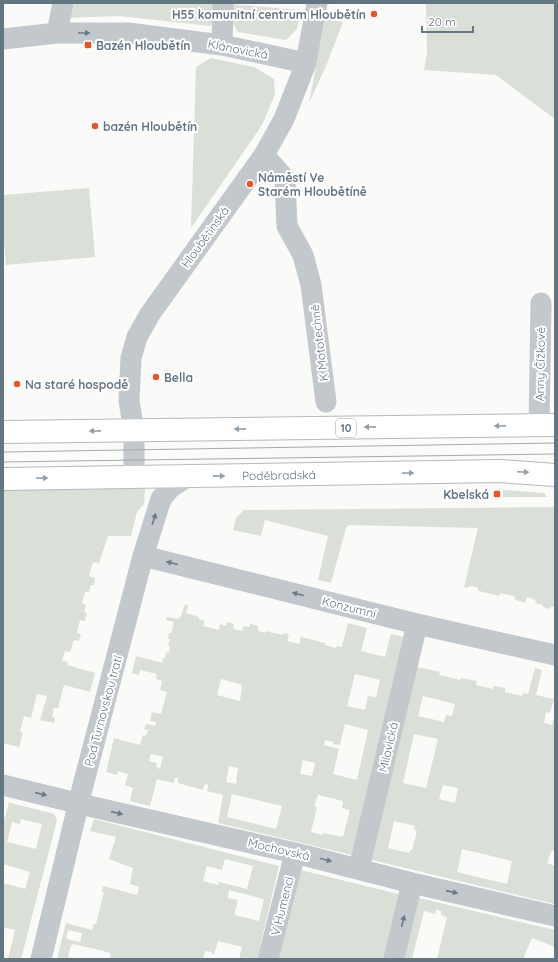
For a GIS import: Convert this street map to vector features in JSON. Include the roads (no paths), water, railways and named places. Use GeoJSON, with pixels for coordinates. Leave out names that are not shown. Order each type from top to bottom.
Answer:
{"type":"FeatureCollection","features":[{"type":"Feature","properties":{"kind":"main road","name":"10"},"geometry":{"type":"LineString","coordinates":[[3,432],[547,425]]}},
{"type":"Feature","properties":{"kind":"main road","name":"Poděbradská"},"geometry":{"type":"LineString","coordinates":[[3,479],[499,471],[555,475]]}},
{"type":"Feature","properties":{"kind":"street"},"geometry":{"type":"LineString","coordinates":[[57,33],[63,3]]}},
{"type":"Feature","properties":{"kind":"street"},"geometry":{"type":"LineString","coordinates":[[222,45],[223,3]]}},
{"type":"Feature","properties":{"kind":"street","name":"Hloubětínská"},"geometry":{"type":"LineString","coordinates":[[134,477],[134,430],[129,401],[131,358],[137,337],[150,314],[264,155],[284,119],[306,63],[317,3]]}},
{"type":"Feature","properties":{"kind":"street","name":"Klánovická"},"geometry":{"type":"LineString","coordinates":[[3,39],[57,33],[128,33],[222,45],[306,63]]}},
{"type":"Feature","properties":{"kind":"street","name":"K Mototechně"},"geometry":{"type":"LineString","coordinates":[[264,155],[285,179],[287,226],[303,256],[311,285],[326,402]]}},
{"type":"Feature","properties":{"kind":"street","name":"Anny Čížkové"},"geometry":{"type":"LineString","coordinates":[[541,304],[547,425]]}},
{"type":"Feature","properties":{"kind":"street","name":"Pod Turnovskou tratí"},"geometry":{"type":"LineString","coordinates":[[41,959],[143,556],[161,499],[170,488],[188,476]]}},
{"type":"Feature","properties":{"kind":"street","name":"Konzumní"},"geometry":{"type":"LineString","coordinates":[[143,556],[417,624],[555,655]]}},
{"type":"Feature","properties":{"kind":"street","name":"Milovická"},"geometry":{"type":"LineString","coordinates":[[359,869],[417,624]]}},
{"type":"Feature","properties":{"kind":"street","name":"Mochovská"},"geometry":{"type":"LineString","coordinates":[[3,785],[79,804],[295,852],[412,883],[555,916]]}},
{"type":"Feature","properties":{"kind":"street","name":"V Humenci"},"geometry":{"type":"LineString","coordinates":[[268,959],[295,852]]}},
{"type":"Feature","properties":{"kind":"street"},"geometry":{"type":"LineString","coordinates":[[394,959],[412,883]]}},
{"type":"Feature","properties":{"kind":"tram line"},"geometry":{"type":"LineString","coordinates":[[3,452],[555,443]]}},
{"type":"Feature","properties":{"kind":"tram line"},"geometry":{"type":"LineString","coordinates":[[3,462],[555,454]]}},
{"type":"Feature","properties":{"kind":"place","name":"H55 komunitní centrum Hloubětín"},"geometry":{"type":"Point","coordinates":[374,14]}},
{"type":"Feature","properties":{"kind":"place","name":"Bazén Hloubětín"},"geometry":{"type":"Point","coordinates":[88,45]}},
{"type":"Feature","properties":{"kind":"place","name":"bazén Hloubětín"},"geometry":{"type":"Point","coordinates":[95,126]}},
{"type":"Feature","properties":{"kind":"place","name":"Náměstí Ve Starém Hloubětíně"},"geometry":{"type":"Point","coordinates":[250,184]}},
{"type":"Feature","properties":{"kind":"place","name":"Bella"},"geometry":{"type":"Point","coordinates":[156,377]}},
{"type":"Feature","properties":{"kind":"place","name":"Na staré hospodě"},"geometry":{"type":"Point","coordinates":[17,384]}},
{"type":"Feature","properties":{"kind":"place","name":"Kbelská"},"geometry":{"type":"Point","coordinates":[497,494]}}]}
